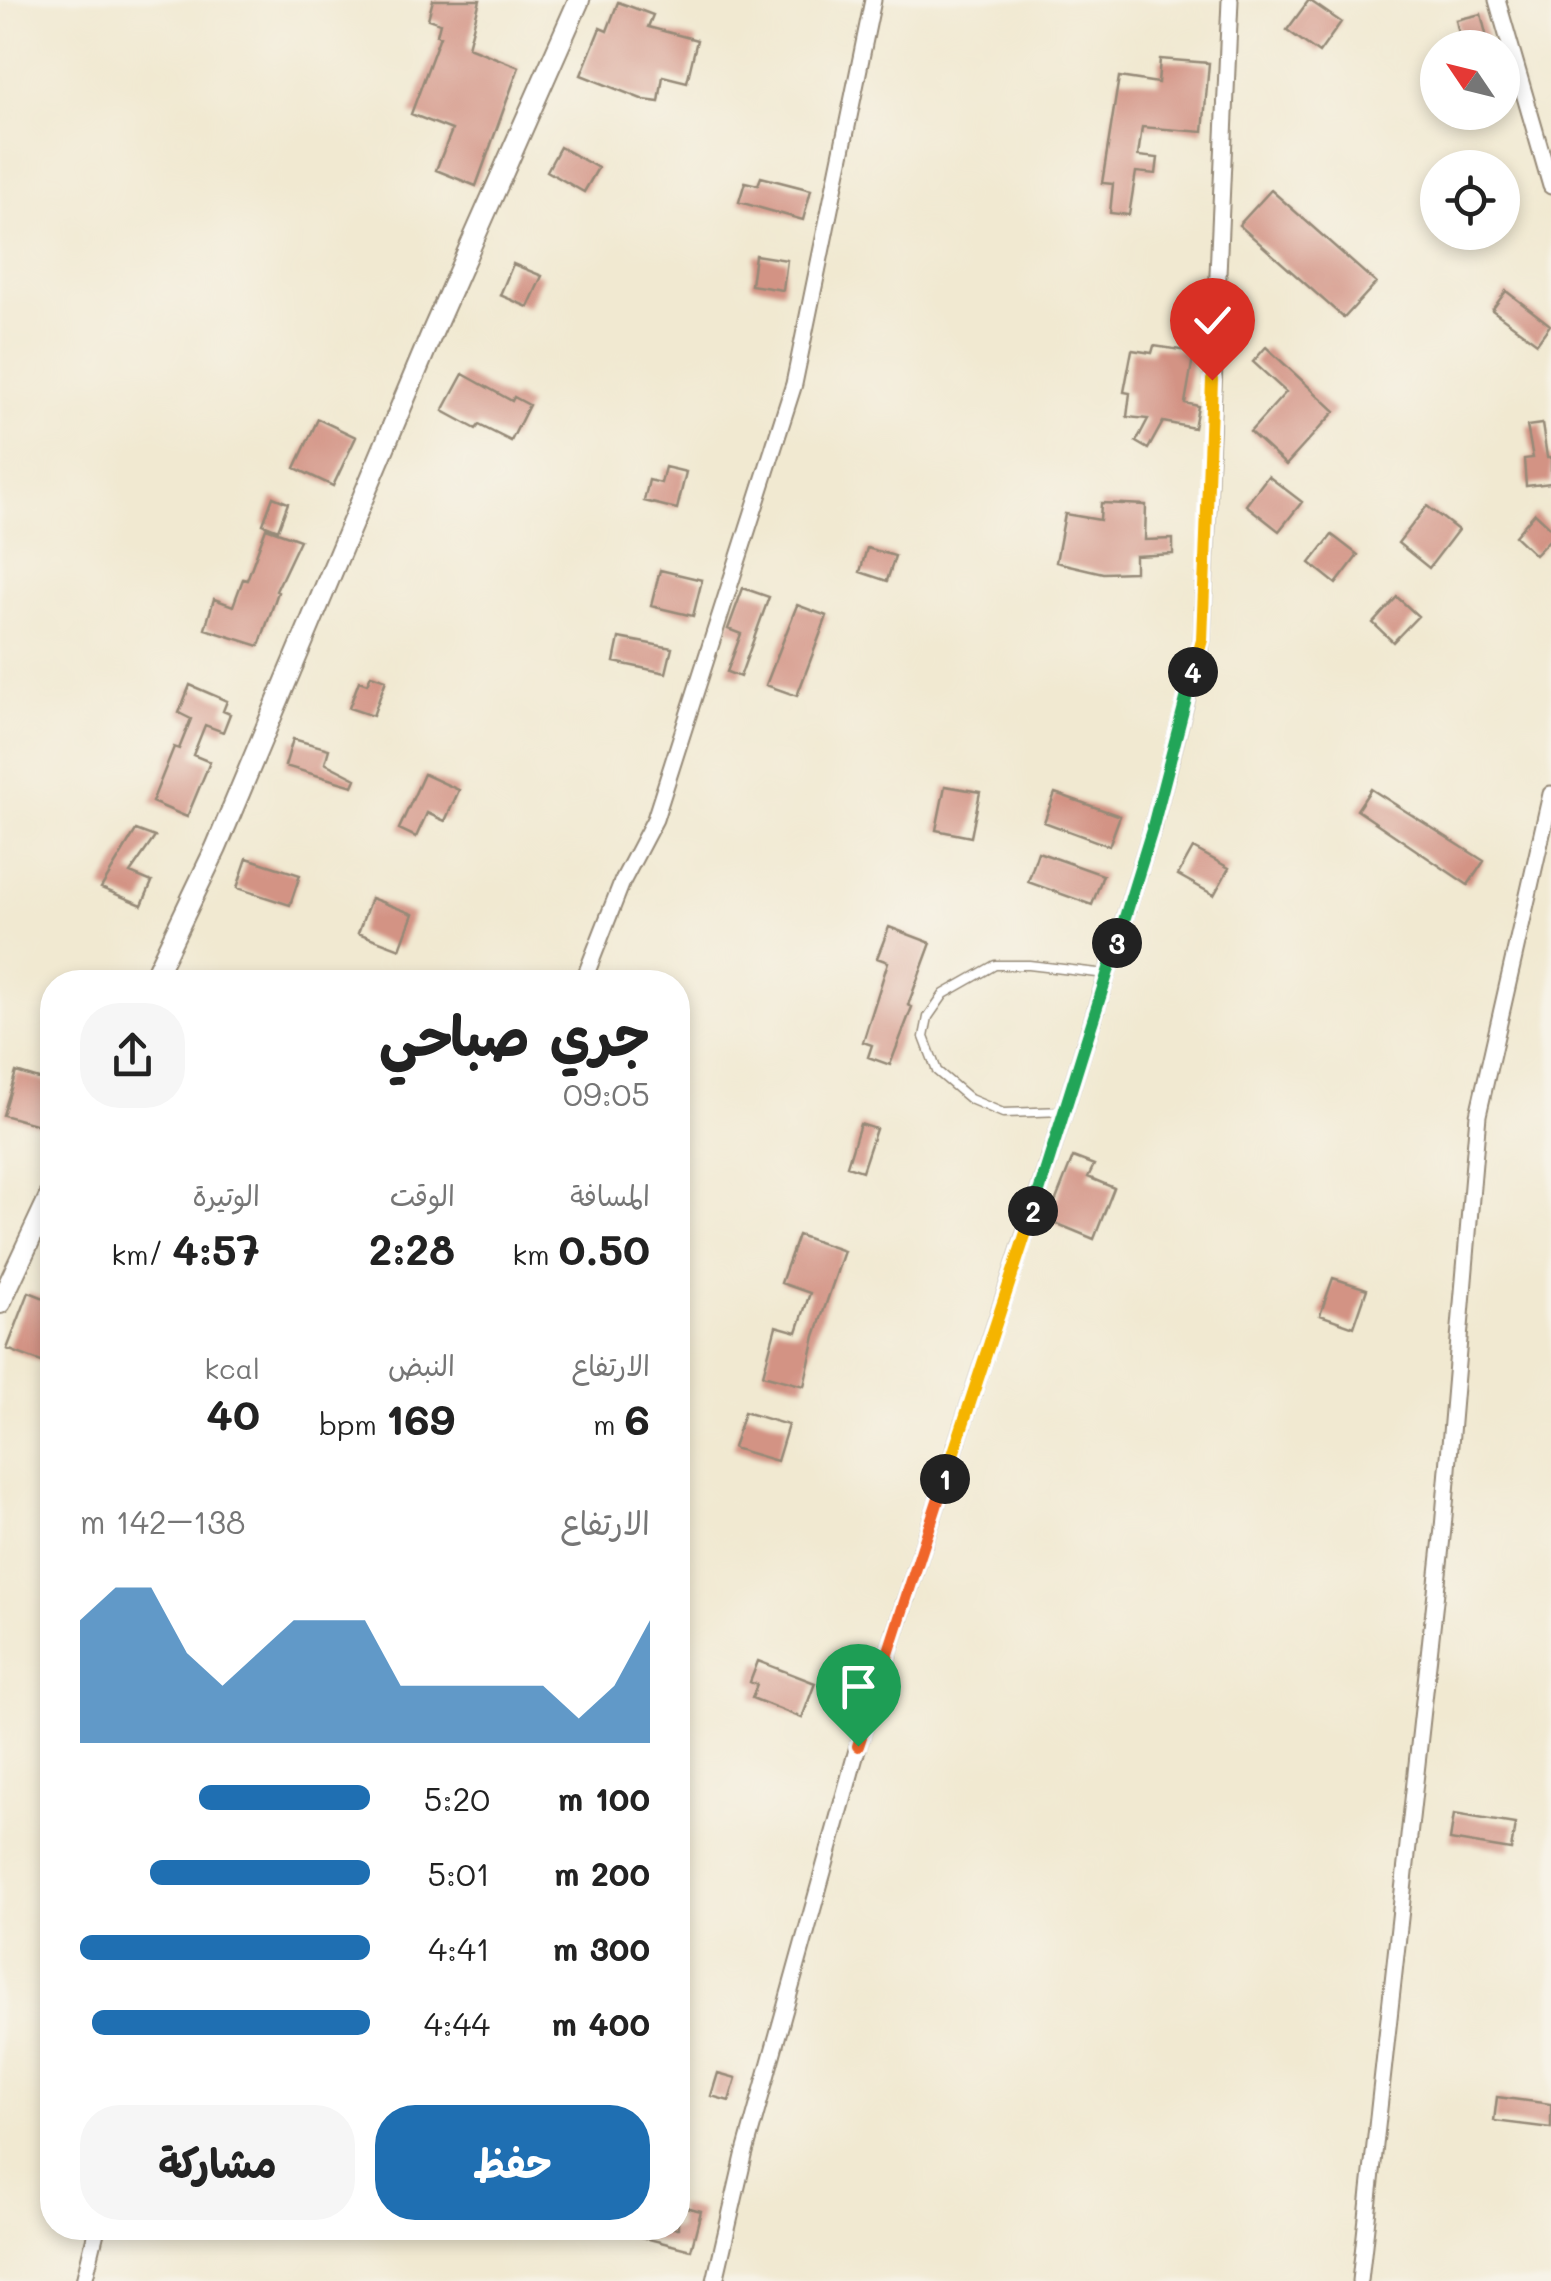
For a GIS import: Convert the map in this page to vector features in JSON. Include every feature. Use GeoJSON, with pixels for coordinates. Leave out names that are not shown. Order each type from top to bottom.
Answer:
{"type":"FeatureCollection","features":[{"type":"Feature","properties":{"kind":"street"},"geometry":{"type":"LineString","coordinates":[[158,970],[216,848],[432,333],[579,0]]}},
{"type":"Feature","properties":{"kind":"street"},"geometry":{"type":"LineString","coordinates":[[588,970],[622,882],[655,818],[794,384],[873,0]]}},
{"type":"Feature","properties":{"kind":"street"},"geometry":{"type":"LineString","coordinates":[[715,2281],[744,2156],[858,1746],[1152,830],[1202,640],[1230,0]]}},
{"type":"Feature","properties":{"kind":"street"},"geometry":{"type":"LineString","coordinates":[[1497,0],[1551,186]]}},
{"type":"Feature","properties":{"kind":"street"},"geometry":{"type":"LineString","coordinates":[[1360,2281],[1443,1528],[1478,1116],[1551,794]]}},
{"type":"Feature","properties":{"kind":"street"},"geometry":{"type":"LineString","coordinates":[[0,1302],[40,1217]]}},
{"type":"Feature","properties":{"kind":"street"},"geometry":{"type":"LineString","coordinates":[[84,2281],[93,2240]]}},
{"type":"Feature","properties":{"kind":"lane"},"geometry":{"type":"LineString","coordinates":[[1064,1111],[1002,1113],[970,1099],[937,1070],[924,1037],[928,1017],[944,994],[995,965],[1107,974]]}},
{"type":"Feature","properties":{"kind":"building"},"geometry":{"type":"Polygon","coordinates":[[[433,0],[480,0],[468,47],[519,67],[476,186],[436,170],[452,130],[411,114],[440,36],[440,23],[428,19],[433,0]]]}},
{"type":"Feature","properties":{"kind":"building"},"geometry":{"type":"Polygon","coordinates":[[[1309,0],[1341,22],[1319,53],[1287,30],[1309,0]]]}},
{"type":"Feature","properties":{"kind":"building"},"geometry":{"type":"Polygon","coordinates":[[[618,2],[653,15],[648,27],[697,40],[687,82],[663,76],[659,102],[644,100],[581,75],[600,28],[607,31],[618,2]]]}},
{"type":"Feature","properties":{"kind":"building"},"geometry":{"type":"Polygon","coordinates":[[[1481,14],[1485,30],[1458,30],[1456,20],[1481,14]]]}},
{"type":"Feature","properties":{"kind":"building"},"geometry":{"type":"Polygon","coordinates":[[[1160,59],[1209,63],[1203,132],[1142,127],[1138,156],[1158,158],[1156,174],[1136,172],[1129,215],[1110,213],[1113,184],[1102,183],[1119,77],[1158,83],[1160,59]]]}},
{"type":"Feature","properties":{"kind":"building"},"geometry":{"type":"Polygon","coordinates":[[[560,147],[598,168],[584,192],[547,171],[560,147]]]}},
{"type":"Feature","properties":{"kind":"building"},"geometry":{"type":"Polygon","coordinates":[[[761,177],[811,190],[803,220],[739,202],[745,182],[758,185],[761,177]]]}},
{"type":"Feature","properties":{"kind":"building"},"geometry":{"type":"Polygon","coordinates":[[[1271,190],[1376,283],[1344,318],[1239,225],[1271,190]]]}},
{"type":"Feature","properties":{"kind":"building"},"geometry":{"type":"Polygon","coordinates":[[[755,255],[787,260],[783,290],[751,285],[755,255]]]}},
{"type":"Feature","properties":{"kind":"building"},"geometry":{"type":"Polygon","coordinates":[[[513,264],[542,276],[528,307],[500,295],[513,264]]]}},
{"type":"Feature","properties":{"kind":"building"},"geometry":{"type":"Polygon","coordinates":[[[1506,291],[1550,325],[1537,343],[1492,310],[1506,291]]]}},
{"type":"Feature","properties":{"kind":"building"},"geometry":{"type":"Polygon","coordinates":[[[1154,346],[1194,352],[1185,403],[1198,406],[1194,428],[1163,422],[1148,449],[1136,442],[1148,419],[1127,417],[1130,393],[1124,392],[1132,350],[1152,353],[1154,346]]]}},
{"type":"Feature","properties":{"kind":"building"},"geometry":{"type":"Polygon","coordinates":[[[1266,347],[1335,411],[1286,465],[1250,432],[1286,392],[1253,362],[1266,347]]]}},
{"type":"Feature","properties":{"kind":"building"},"geometry":{"type":"Polygon","coordinates":[[[463,374],[512,401],[514,397],[529,405],[511,441],[479,425],[476,429],[443,411],[463,374]]]}},
{"type":"Feature","properties":{"kind":"building"},"geometry":{"type":"Polygon","coordinates":[[[318,419],[356,437],[333,486],[295,468],[318,419]]]}},
{"type":"Feature","properties":{"kind":"building"},"geometry":{"type":"Polygon","coordinates":[[[1542,424],[1547,457],[1551,457],[1551,483],[1526,486],[1524,459],[1533,458],[1527,426],[1542,424]]]}},
{"type":"Feature","properties":{"kind":"building"},"geometry":{"type":"Polygon","coordinates":[[[665,467],[686,472],[677,509],[644,501],[649,480],[661,483],[665,467]]]}},
{"type":"Feature","properties":{"kind":"building"},"geometry":{"type":"Polygon","coordinates":[[[1268,476],[1302,502],[1279,531],[1246,505],[1268,476]]]}},
{"type":"Feature","properties":{"kind":"building"},"geometry":{"type":"Polygon","coordinates":[[[273,497],[288,503],[278,530],[263,524],[273,497]]]}},
{"type":"Feature","properties":{"kind":"building"},"geometry":{"type":"Polygon","coordinates":[[[1101,503],[1146,505],[1145,540],[1173,539],[1173,554],[1135,556],[1135,572],[1103,573],[1056,562],[1065,514],[1100,520],[1101,503]]]}},
{"type":"Feature","properties":{"kind":"building"},"geometry":{"type":"Polygon","coordinates":[[[1427,506],[1458,530],[1429,568],[1398,543],[1427,506]]]}},
{"type":"Feature","properties":{"kind":"building"},"geometry":{"type":"Polygon","coordinates":[[[1535,513],[1551,528],[1551,538],[1535,555],[1515,536],[1535,513]]]}},
{"type":"Feature","properties":{"kind":"building"},"geometry":{"type":"Polygon","coordinates":[[[266,528],[300,540],[276,591],[259,646],[205,629],[214,599],[233,606],[266,528]]]}},
{"type":"Feature","properties":{"kind":"building"},"geometry":{"type":"Polygon","coordinates":[[[1332,535],[1358,555],[1336,584],[1310,563],[1332,535]]]}},
{"type":"Feature","properties":{"kind":"building"},"geometry":{"type":"Polygon","coordinates":[[[867,548],[895,556],[887,581],[860,572],[867,548]]]}},
{"type":"Feature","properties":{"kind":"building"},"geometry":{"type":"Polygon","coordinates":[[[660,570],[702,580],[693,616],[651,606],[660,570]]]}},
{"type":"Feature","properties":{"kind":"building"},"geometry":{"type":"Polygon","coordinates":[[[743,588],[769,597],[740,677],[727,672],[741,634],[728,629],[743,588]]]}},
{"type":"Feature","properties":{"kind":"building"},"geometry":{"type":"Polygon","coordinates":[[[1397,597],[1418,616],[1393,642],[1373,623],[1397,597]]]}},
{"type":"Feature","properties":{"kind":"building"},"geometry":{"type":"Polygon","coordinates":[[[797,605],[827,616],[797,696],[766,685],[797,605]]]}},
{"type":"Feature","properties":{"kind":"building"},"geometry":{"type":"Polygon","coordinates":[[[619,638],[672,648],[666,673],[614,662],[619,638]]]}},
{"type":"Feature","properties":{"kind":"building"},"geometry":{"type":"Polygon","coordinates":[[[371,675],[386,680],[373,716],[349,708],[359,681],[367,684],[371,675]]]}},
{"type":"Feature","properties":{"kind":"building"},"geometry":{"type":"Polygon","coordinates":[[[190,685],[227,701],[223,711],[230,714],[223,732],[205,725],[193,755],[210,762],[187,817],[152,802],[174,747],[179,749],[191,719],[179,713],[190,685]]]}},
{"type":"Feature","properties":{"kind":"building"},"geometry":{"type":"Polygon","coordinates":[[[293,739],[329,749],[325,763],[356,779],[353,786],[285,766],[293,739]]]}},
{"type":"Feature","properties":{"kind":"building"},"geometry":{"type":"Polygon","coordinates":[[[424,774],[459,790],[445,821],[427,813],[416,837],[399,829],[424,774]]]}},
{"type":"Feature","properties":{"kind":"building"},"geometry":{"type":"Polygon","coordinates":[[[945,786],[980,792],[971,837],[936,830],[945,786]]]}},
{"type":"Feature","properties":{"kind":"building"},"geometry":{"type":"Polygon","coordinates":[[[1371,789],[1484,861],[1468,885],[1357,810],[1371,789]]]}},
{"type":"Feature","properties":{"kind":"building"},"geometry":{"type":"Polygon","coordinates":[[[1055,793],[1120,816],[1109,846],[1044,822],[1055,793]]]}},
{"type":"Feature","properties":{"kind":"building"},"geometry":{"type":"Polygon","coordinates":[[[136,830],[155,837],[130,873],[152,882],[142,905],[101,888],[136,830]]]}},
{"type":"Feature","properties":{"kind":"building"},"geometry":{"type":"Polygon","coordinates":[[[1193,848],[1229,868],[1214,895],[1178,875],[1193,848]]]}},
{"type":"Feature","properties":{"kind":"building"},"geometry":{"type":"Polygon","coordinates":[[[1038,852],[1103,875],[1092,905],[1028,882],[1038,852]]]}},
{"type":"Feature","properties":{"kind":"building"},"geometry":{"type":"Polygon","coordinates":[[[247,858],[300,875],[290,905],[237,888],[247,858]]]}},
{"type":"Feature","properties":{"kind":"building"},"geometry":{"type":"Polygon","coordinates":[[[371,898],[413,914],[400,949],[358,933],[371,898]]]}},
{"type":"Feature","properties":{"kind":"building"},"geometry":{"type":"Polygon","coordinates":[[[889,927],[931,943],[890,1065],[868,1057],[872,1045],[863,1042],[888,962],[877,958],[889,927]]]}},
{"type":"Feature","properties":{"kind":"building"},"geometry":{"type":"Polygon","coordinates":[[[16,1072],[40,1079],[40,1125],[3,1115],[16,1072]]]}},
{"type":"Feature","properties":{"kind":"building"},"geometry":{"type":"Polygon","coordinates":[[[860,1124],[876,1129],[862,1171],[847,1166],[860,1124]]]}},
{"type":"Feature","properties":{"kind":"building"},"geometry":{"type":"Polygon","coordinates":[[[1073,1157],[1094,1165],[1088,1177],[1114,1188],[1094,1239],[1048,1220],[1073,1157]]]}},
{"type":"Feature","properties":{"kind":"building"},"geometry":{"type":"Polygon","coordinates":[[[798,1235],[844,1251],[815,1336],[804,1386],[763,1375],[776,1326],[797,1332],[810,1293],[781,1283],[798,1235]]]}},
{"type":"Feature","properties":{"kind":"building"},"geometry":{"type":"Polygon","coordinates":[[[1333,1278],[1367,1289],[1354,1327],[1320,1315],[1333,1278]]]}},
{"type":"Feature","properties":{"kind":"building"},"geometry":{"type":"Polygon","coordinates":[[[29,1292],[40,1296],[40,1361],[7,1349],[29,1292]]]}},
{"type":"Feature","properties":{"kind":"building"},"geometry":{"type":"Polygon","coordinates":[[[744,1412],[788,1425],[777,1461],[733,1448],[744,1412]]]}},
{"type":"Feature","properties":{"kind":"building"},"geometry":{"type":"Polygon","coordinates":[[[758,1661],[815,1683],[802,1718],[752,1698],[757,1685],[750,1682],[758,1661]]]}},
{"type":"Feature","properties":{"kind":"building"},"geometry":{"type":"Polygon","coordinates":[[[1454,1814],[1515,1824],[1511,1850],[1450,1840],[1454,1814]]]}},
{"type":"Feature","properties":{"kind":"building"},"geometry":{"type":"Polygon","coordinates":[[[718,2073],[736,2078],[729,2101],[711,2096],[718,2073]]]}},
{"type":"Feature","properties":{"kind":"building"},"geometry":{"type":"Polygon","coordinates":[[[1497,2097],[1551,2104],[1551,2128],[1494,2121],[1497,2097]]]}},
{"type":"Feature","properties":{"kind":"building"},"geometry":{"type":"Polygon","coordinates":[[[690,2208],[701,2211],[691,2250],[653,2240],[690,2240],[690,2208]]]}},
{"type":"Feature","properties":{"kind":"route"},"geometry":{"type":"LineString","coordinates":[[858,1746],[1050,1158],[1152,830],[1202,640],[1212,380]]}}]}
